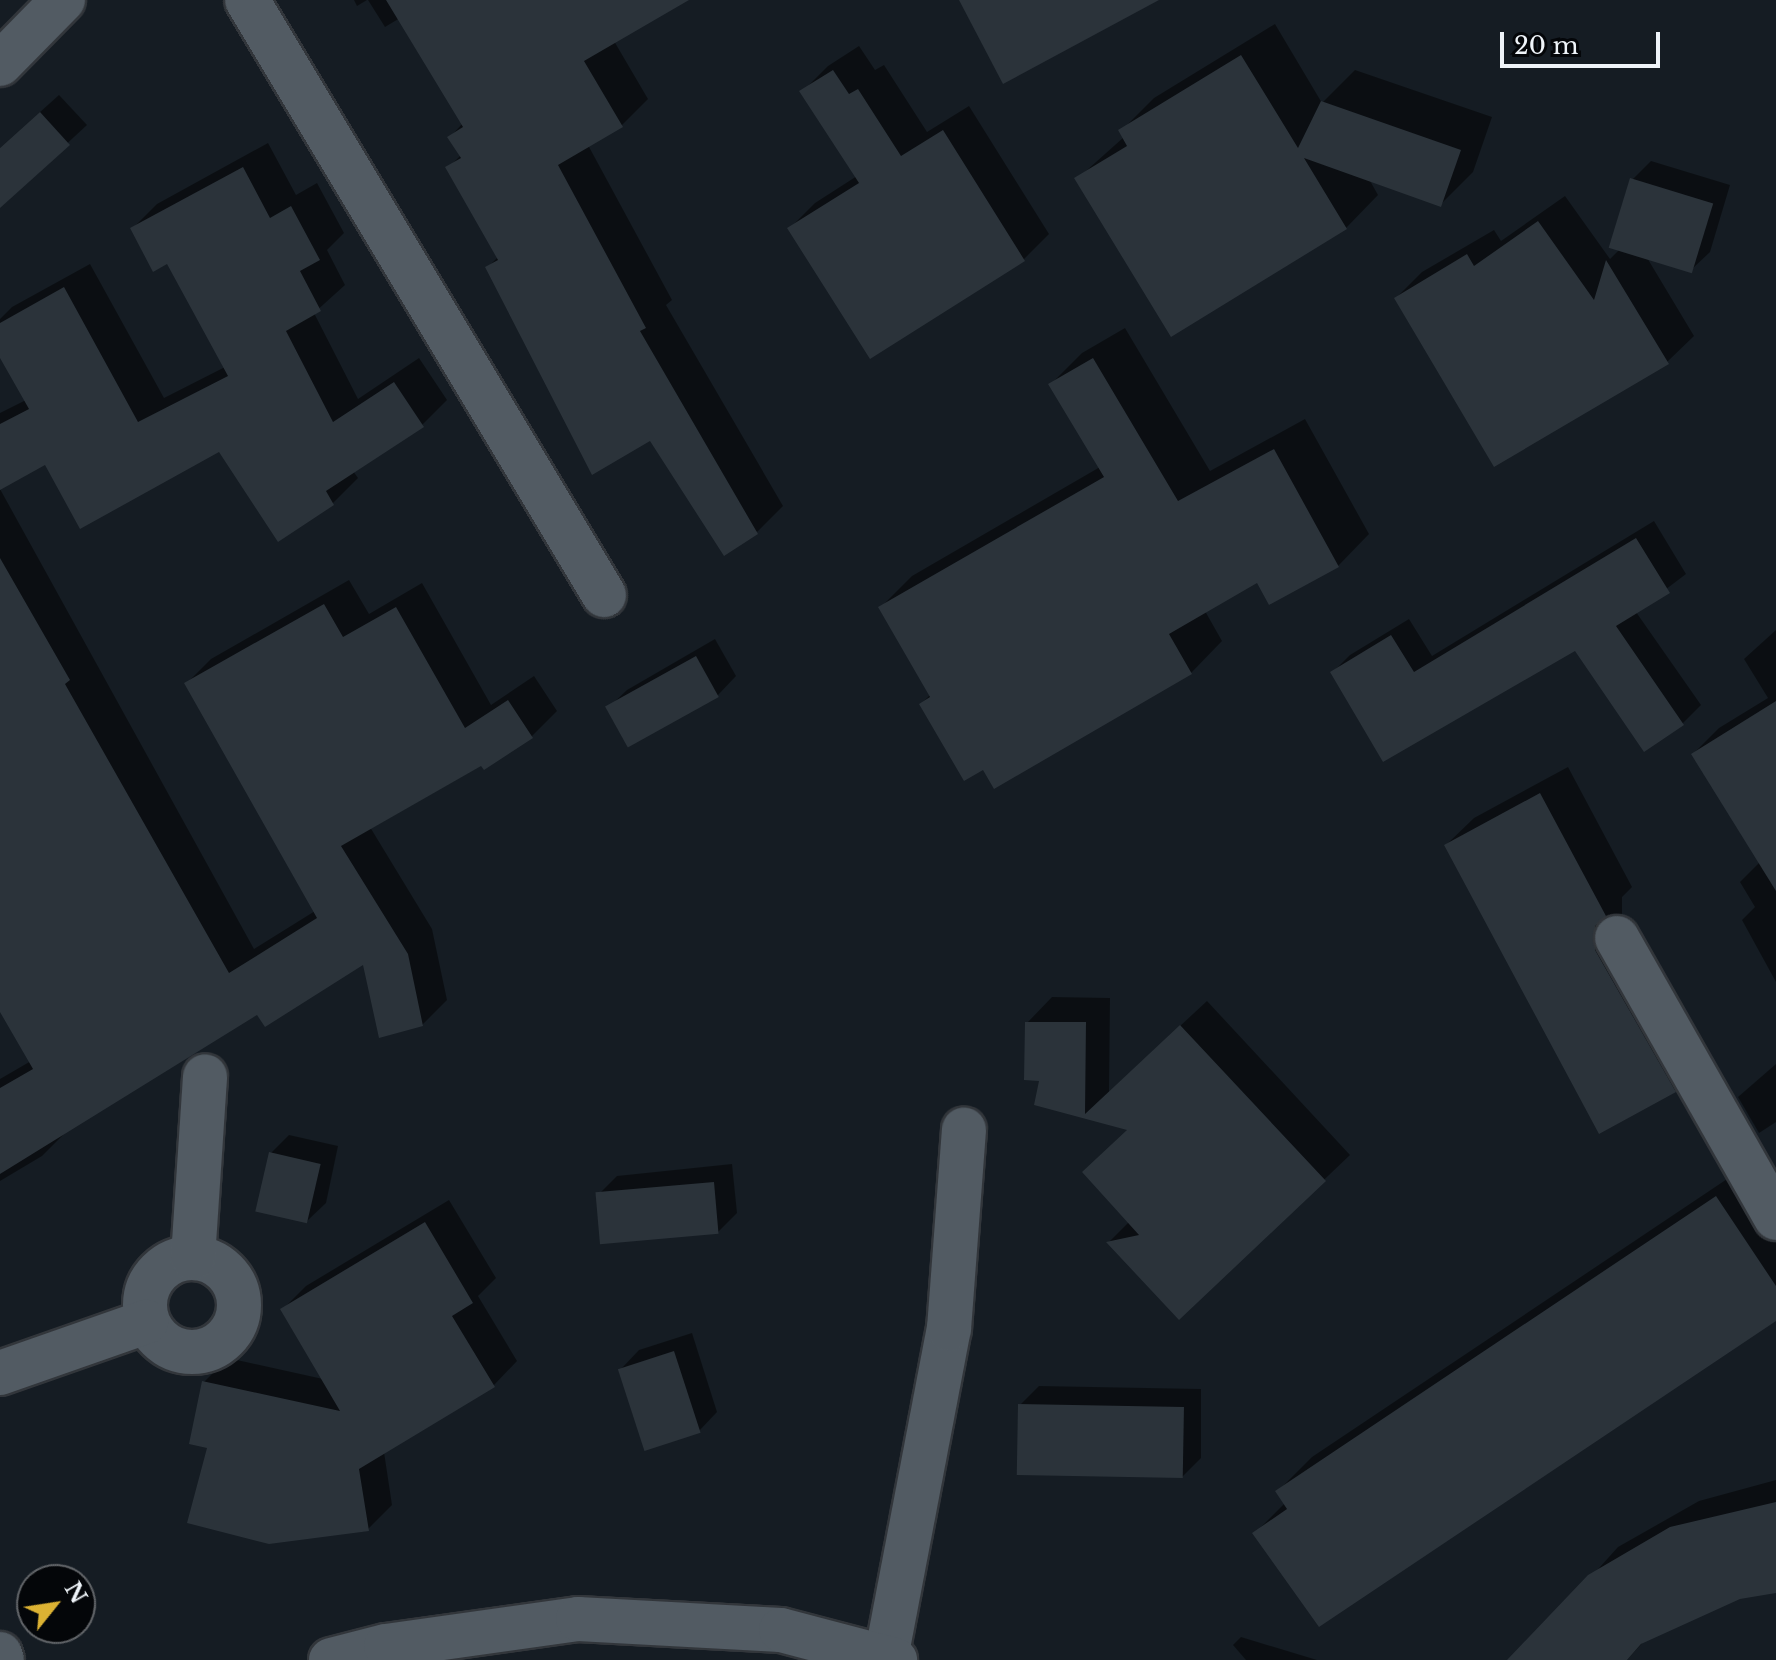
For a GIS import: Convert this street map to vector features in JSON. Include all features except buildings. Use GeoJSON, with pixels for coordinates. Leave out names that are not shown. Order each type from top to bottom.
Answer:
{"type":"FeatureCollection","features":[{"type":"Feature","properties":{"kind":"street"},"geometry":{"type":"LineString","coordinates":[[0,64],[63,0]]}},
{"type":"Feature","properties":{"kind":"street"},"geometry":{"type":"LineString","coordinates":[[247,0],[604,595]]}},
{"type":"Feature","properties":{"kind":"street"},"geometry":{"type":"LineString","coordinates":[[1617,938],[1776,1218]]}},
{"type":"Feature","properties":{"kind":"street"},"geometry":{"type":"LineString","coordinates":[[193,1258],[205,1076]]}},
{"type":"Feature","properties":{"kind":"street"},"geometry":{"type":"LineString","coordinates":[[331,1660],[476,1647],[578,1619],[781,1630],[890,1659],[949,1329],[964,1130]]}},
{"type":"Feature","properties":{"kind":"street"},"geometry":{"type":"LineString","coordinates":[[182,1257],[209,1260],[231,1277],[241,1302],[235,1329],[215,1349],[188,1354],[162,1344],[146,1322],[145,1294],[158,1270],[182,1257]]}},
{"type":"Feature","properties":{"kind":"street"},"geometry":{"type":"LineString","coordinates":[[0,1373],[146,1322]]}},
{"type":"Feature","properties":{"kind":"street"},"geometry":{"type":"LineString","coordinates":[[0,1654],[2,1660]]}}]}
